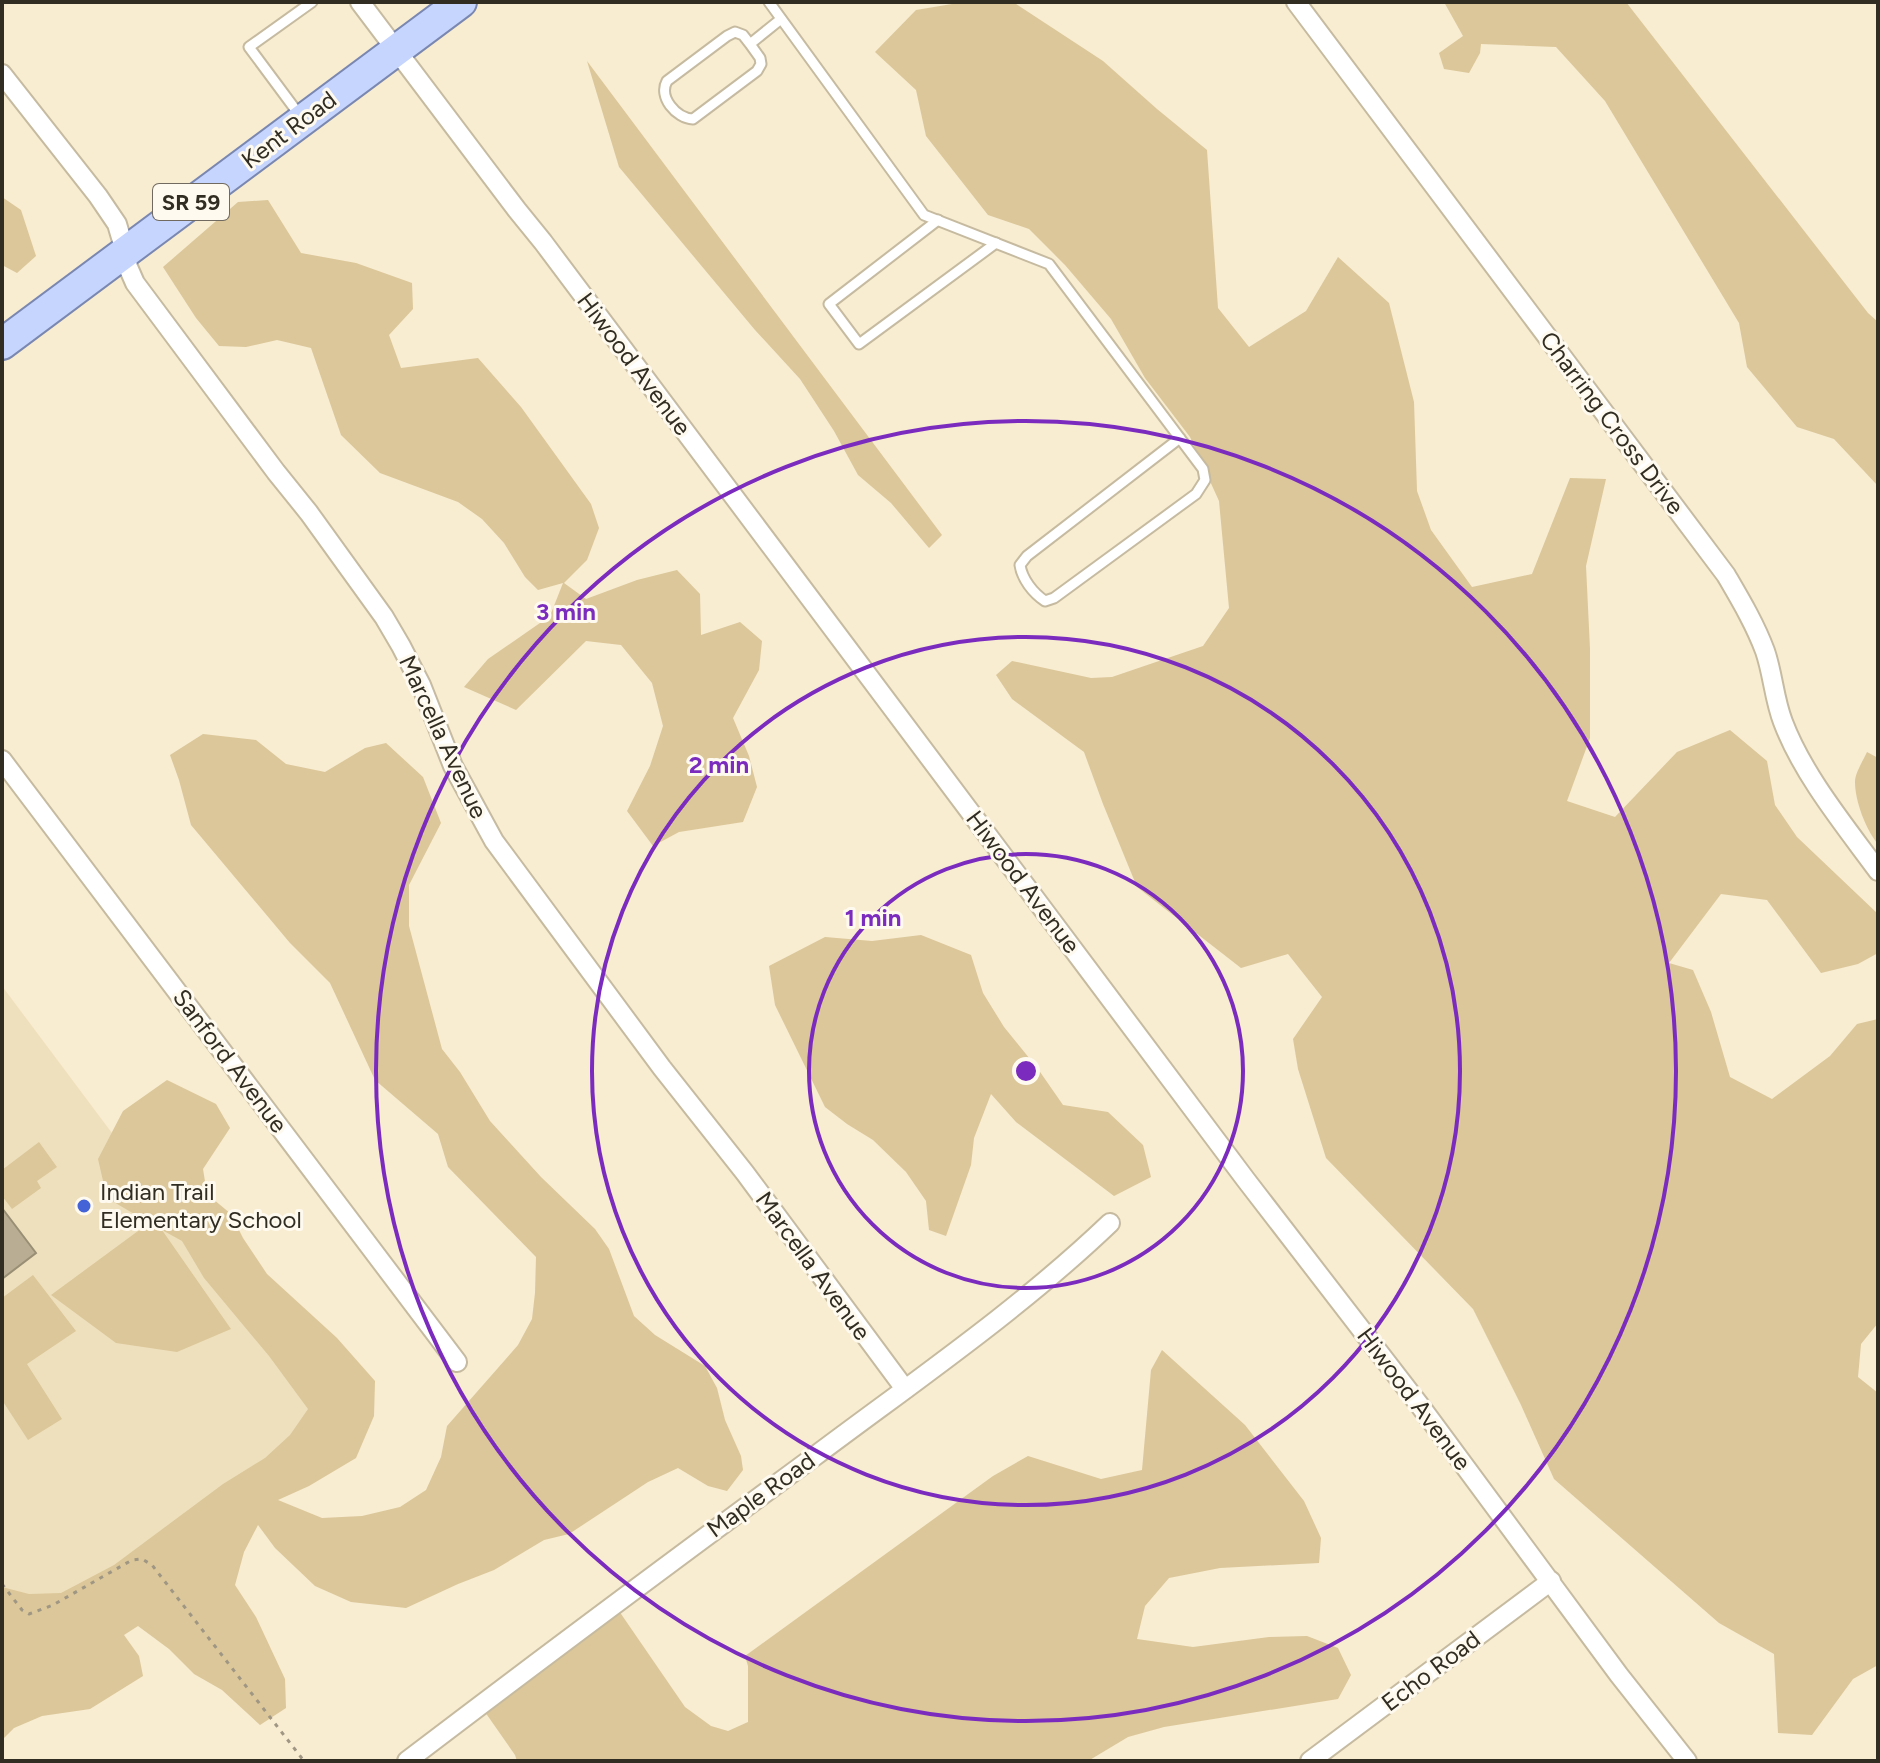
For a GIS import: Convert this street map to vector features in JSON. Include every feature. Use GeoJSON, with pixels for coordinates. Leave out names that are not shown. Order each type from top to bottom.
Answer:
{"type":"FeatureCollection","features":[{"type":"Feature","properties":{"kind":"main road","name":"Kent Road"},"geometry":{"type":"LineString","coordinates":[[2,344],[461,2]]}},
{"type":"Feature","properties":{"kind":"street","name":"Hiwood Avenue"},"geometry":{"type":"LineString","coordinates":[[360,2],[1246,1180],[1421,1407],[1619,1675],[1687,1761]]}},
{"type":"Feature","properties":{"kind":"street","name":"Charring Cross Drive"},"geometry":{"type":"LineString","coordinates":[[1296,2],[1726,575],[1765,651],[1783,724],[1823,793],[1878,871]]}},
{"type":"Feature","properties":{"kind":"street","name":"Marcella Avenue"},"geometry":{"type":"LineString","coordinates":[[2,74],[117,224],[135,283],[384,617],[421,685],[453,766],[494,841],[905,1389]]}},
{"type":"Feature","properties":{"kind":"street","name":"Sanford Avenue"},"geometry":{"type":"LineString","coordinates":[[2,760],[457,1362]]}},
{"type":"Feature","properties":{"kind":"street","name":"Maple Road"},"geometry":{"type":"LineString","coordinates":[[407,1761],[905,1389],[1070,1260],[1110,1223]]}},
{"type":"Feature","properties":{"kind":"street","name":"Echo Road"},"geometry":{"type":"LineString","coordinates":[[1310,1761],[1551,1581]]}},
{"type":"Feature","properties":{"kind":"lane"},"geometry":{"type":"LineString","coordinates":[[303,119],[249,47],[312,2]]}},
{"type":"Feature","properties":{"kind":"lane"},"geometry":{"type":"LineString","coordinates":[[769,2],[924,215],[1049,264],[1180,438],[1203,469],[1205,480],[1196,494],[1054,598],[1045,601],[1037,595],[1021,574],[1020,565],[1027,556],[1180,438]]}},
{"type":"Feature","properties":{"kind":"lane"},"geometry":{"type":"LineString","coordinates":[[750,44],[781,19]]}},
{"type":"Feature","properties":{"kind":"lane"},"geometry":{"type":"LineString","coordinates":[[735,32],[743,35],[750,44],[760,58],[757,71],[693,119],[678,114],[665,96],[663,88],[667,81],[735,32]]}},
{"type":"Feature","properties":{"kind":"lane"},"geometry":{"type":"LineString","coordinates":[[938,220],[829,304],[859,344],[996,243]]}},
{"type":"Feature","properties":{"kind":"path"},"geometry":{"type":"LineString","coordinates":[[2,1584],[22,1610],[29,1614],[53,1605],[132,1560],[142,1559],[152,1565],[304,1761]]}},
{"type":"Feature","properties":{"kind":"shaded area"},"geometry":{"type":"Polygon","coordinates":[[[964,2],[1013,2],[1103,61],[1207,150],[1218,308],[1249,347],[1306,311],[1338,257],[1389,303],[1414,402],[1417,491],[1431,530],[1472,587],[1532,574],[1570,478],[1606,479],[1586,566],[1590,738],[1567,801],[1615,817],[1677,752],[1730,730],[1767,761],[1775,805],[1797,837],[1878,914],[1878,953],[1858,964],[1821,973],[1767,900],[1721,894],[1669,963],[1693,970],[1711,1012],[1730,1077],[1772,1099],[1830,1056],[1857,1024],[1878,1019],[1878,1323],[1861,1344],[1858,1377],[1878,1393],[1878,1665],[1853,1679],[1812,1735],[1778,1733],[1774,1654],[1719,1623],[1554,1479],[1473,1309],[1326,1158],[1298,1069],[1293,1039],[1322,997],[1288,954],[1241,968],[1137,887],[1084,752],[1012,699],[996,675],[1012,661],[1091,678],[1112,677],[1203,646],[1229,608],[1219,501],[1190,437],[1145,378],[1111,319],[1065,265],[1029,229],[988,215],[926,136],[916,90],[875,52],[916,10],[964,2]]]}},
{"type":"Feature","properties":{"kind":"shaded area"},"geometry":{"type":"Polygon","coordinates":[[[1444,2],[1626,2],[1878,322],[1878,486],[1834,439],[1797,427],[1747,367],[1739,323],[1605,101],[1556,47],[1481,44],[1480,53],[1469,73],[1444,69],[1439,53],[1463,36],[1444,2]]]}},
{"type":"Feature","properties":{"kind":"shaded area"},"geometry":{"type":"Polygon","coordinates":[[[587,61],[942,535],[929,548],[891,503],[858,475],[800,379],[755,330],[619,167],[587,61]]]}},
{"type":"Feature","properties":{"kind":"shaded area"},"geometry":{"type":"Polygon","coordinates":[[[2,197],[21,210],[36,256],[17,273],[2,265],[2,197]]]}},
{"type":"Feature","properties":{"kind":"shaded area"},"geometry":{"type":"Polygon","coordinates":[[[268,200],[301,253],[356,263],[412,283],[413,309],[389,335],[401,368],[478,358],[521,407],[591,504],[599,528],[587,560],[564,583],[586,599],[637,580],[677,570],[700,594],[701,635],[740,622],[762,641],[759,670],[733,718],[749,756],[757,787],[743,822],[679,832],[653,846],[627,811],[650,766],[663,726],[652,683],[621,645],[586,641],[516,710],[464,687],[488,659],[550,616],[563,583],[538,590],[525,577],[504,543],[482,519],[458,502],[380,473],[341,435],[311,348],[277,340],[246,347],[219,346],[196,318],[163,267],[238,202],[268,200]]]}},
{"type":"Feature","properties":{"kind":"shaded area"},"geometry":{"type":"Polygon","coordinates":[[[203,734],[256,740],[286,764],[325,772],[365,748],[386,743],[423,777],[441,823],[409,885],[409,926],[442,1049],[490,1121],[541,1177],[595,1229],[609,1249],[634,1316],[655,1335],[705,1366],[717,1388],[743,1470],[727,1491],[708,1486],[678,1468],[648,1482],[569,1534],[544,1540],[494,1570],[406,1608],[351,1602],[315,1586],[275,1548],[258,1525],[244,1552],[235,1585],[256,1617],[285,1679],[286,1708],[260,1725],[222,1690],[194,1674],[169,1649],[138,1626],[124,1635],[139,1656],[143,1676],[90,1709],[42,1716],[14,1728],[2,1740],[2,1587],[29,1594],[61,1593],[114,1565],[223,1484],[265,1458],[290,1435],[308,1409],[269,1356],[204,1278],[182,1241],[162,1230],[231,1329],[177,1352],[116,1343],[51,1295],[138,1231],[158,1228],[107,1198],[98,1159],[123,1111],[167,1080],[216,1104],[230,1128],[203,1169],[207,1194],[231,1214],[267,1274],[337,1338],[375,1381],[374,1416],[356,1458],[278,1500],[322,1518],[362,1516],[400,1507],[426,1490],[441,1457],[447,1426],[518,1345],[532,1319],[536,1257],[448,1167],[438,1134],[375,1080],[330,983],[290,943],[191,825],[170,755],[203,734]]]}},
{"type":"Feature","properties":{"kind":"shaded area"},"geometry":{"type":"Polygon","coordinates":[[[1867,752],[1878,758],[1878,844],[1865,823],[1855,790],[1856,775],[1867,752]]]}},
{"type":"Feature","properties":{"kind":"shaded area"},"geometry":{"type":"Polygon","coordinates":[[[921,935],[971,955],[983,993],[1004,1027],[1063,1105],[1108,1112],[1143,1145],[1151,1177],[1114,1196],[1016,1122],[991,1094],[974,1138],[971,1165],[946,1236],[929,1230],[926,1201],[906,1172],[873,1140],[825,1107],[775,1005],[769,966],[825,937],[872,941],[921,935]]]}},
{"type":"Feature","properties":{"kind":"shaded area","name":"Indian Trail Elementary School"},"geometry":{"type":"Polygon","coordinates":[[[2,986],[331,1426],[2,1672],[2,986]]]}},
{"type":"Feature","properties":{"kind":"shaded area"},"geometry":{"type":"Polygon","coordinates":[[[39,1142],[57,1167],[37,1181],[41,1188],[12,1209],[2,1196],[2,1170],[39,1142]]]}},
{"type":"Feature","properties":{"kind":"shaded area"},"geometry":{"type":"Polygon","coordinates":[[[33,1275],[76,1331],[27,1364],[62,1419],[28,1440],[2,1400],[2,1298],[33,1275]]]}},
{"type":"Feature","properties":{"kind":"shaded area"},"geometry":{"type":"Polygon","coordinates":[[[1162,1350],[1245,1425],[1304,1501],[1321,1538],[1319,1563],[1220,1568],[1169,1578],[1145,1606],[1137,1639],[1193,1647],[1269,1637],[1307,1636],[1338,1648],[1351,1675],[1338,1699],[1164,1727],[1128,1737],[1088,1761],[517,1761],[485,1712],[619,1611],[685,1707],[711,1726],[728,1731],[748,1722],[748,1666],[745,1656],[993,1476],[1028,1456],[1101,1479],[1142,1470],[1151,1370],[1162,1350]]]}},
{"type":"Feature","properties":{"kind":"building"},"geometry":{"type":"Polygon","coordinates":[[[2,1208],[36,1253],[2,1279],[2,1208]]]}},
{"type":"Feature","properties":{"kind":"place","name":"Indian Trail Elementary School"},"geometry":{"type":"Point","coordinates":[84,1206]}}]}
